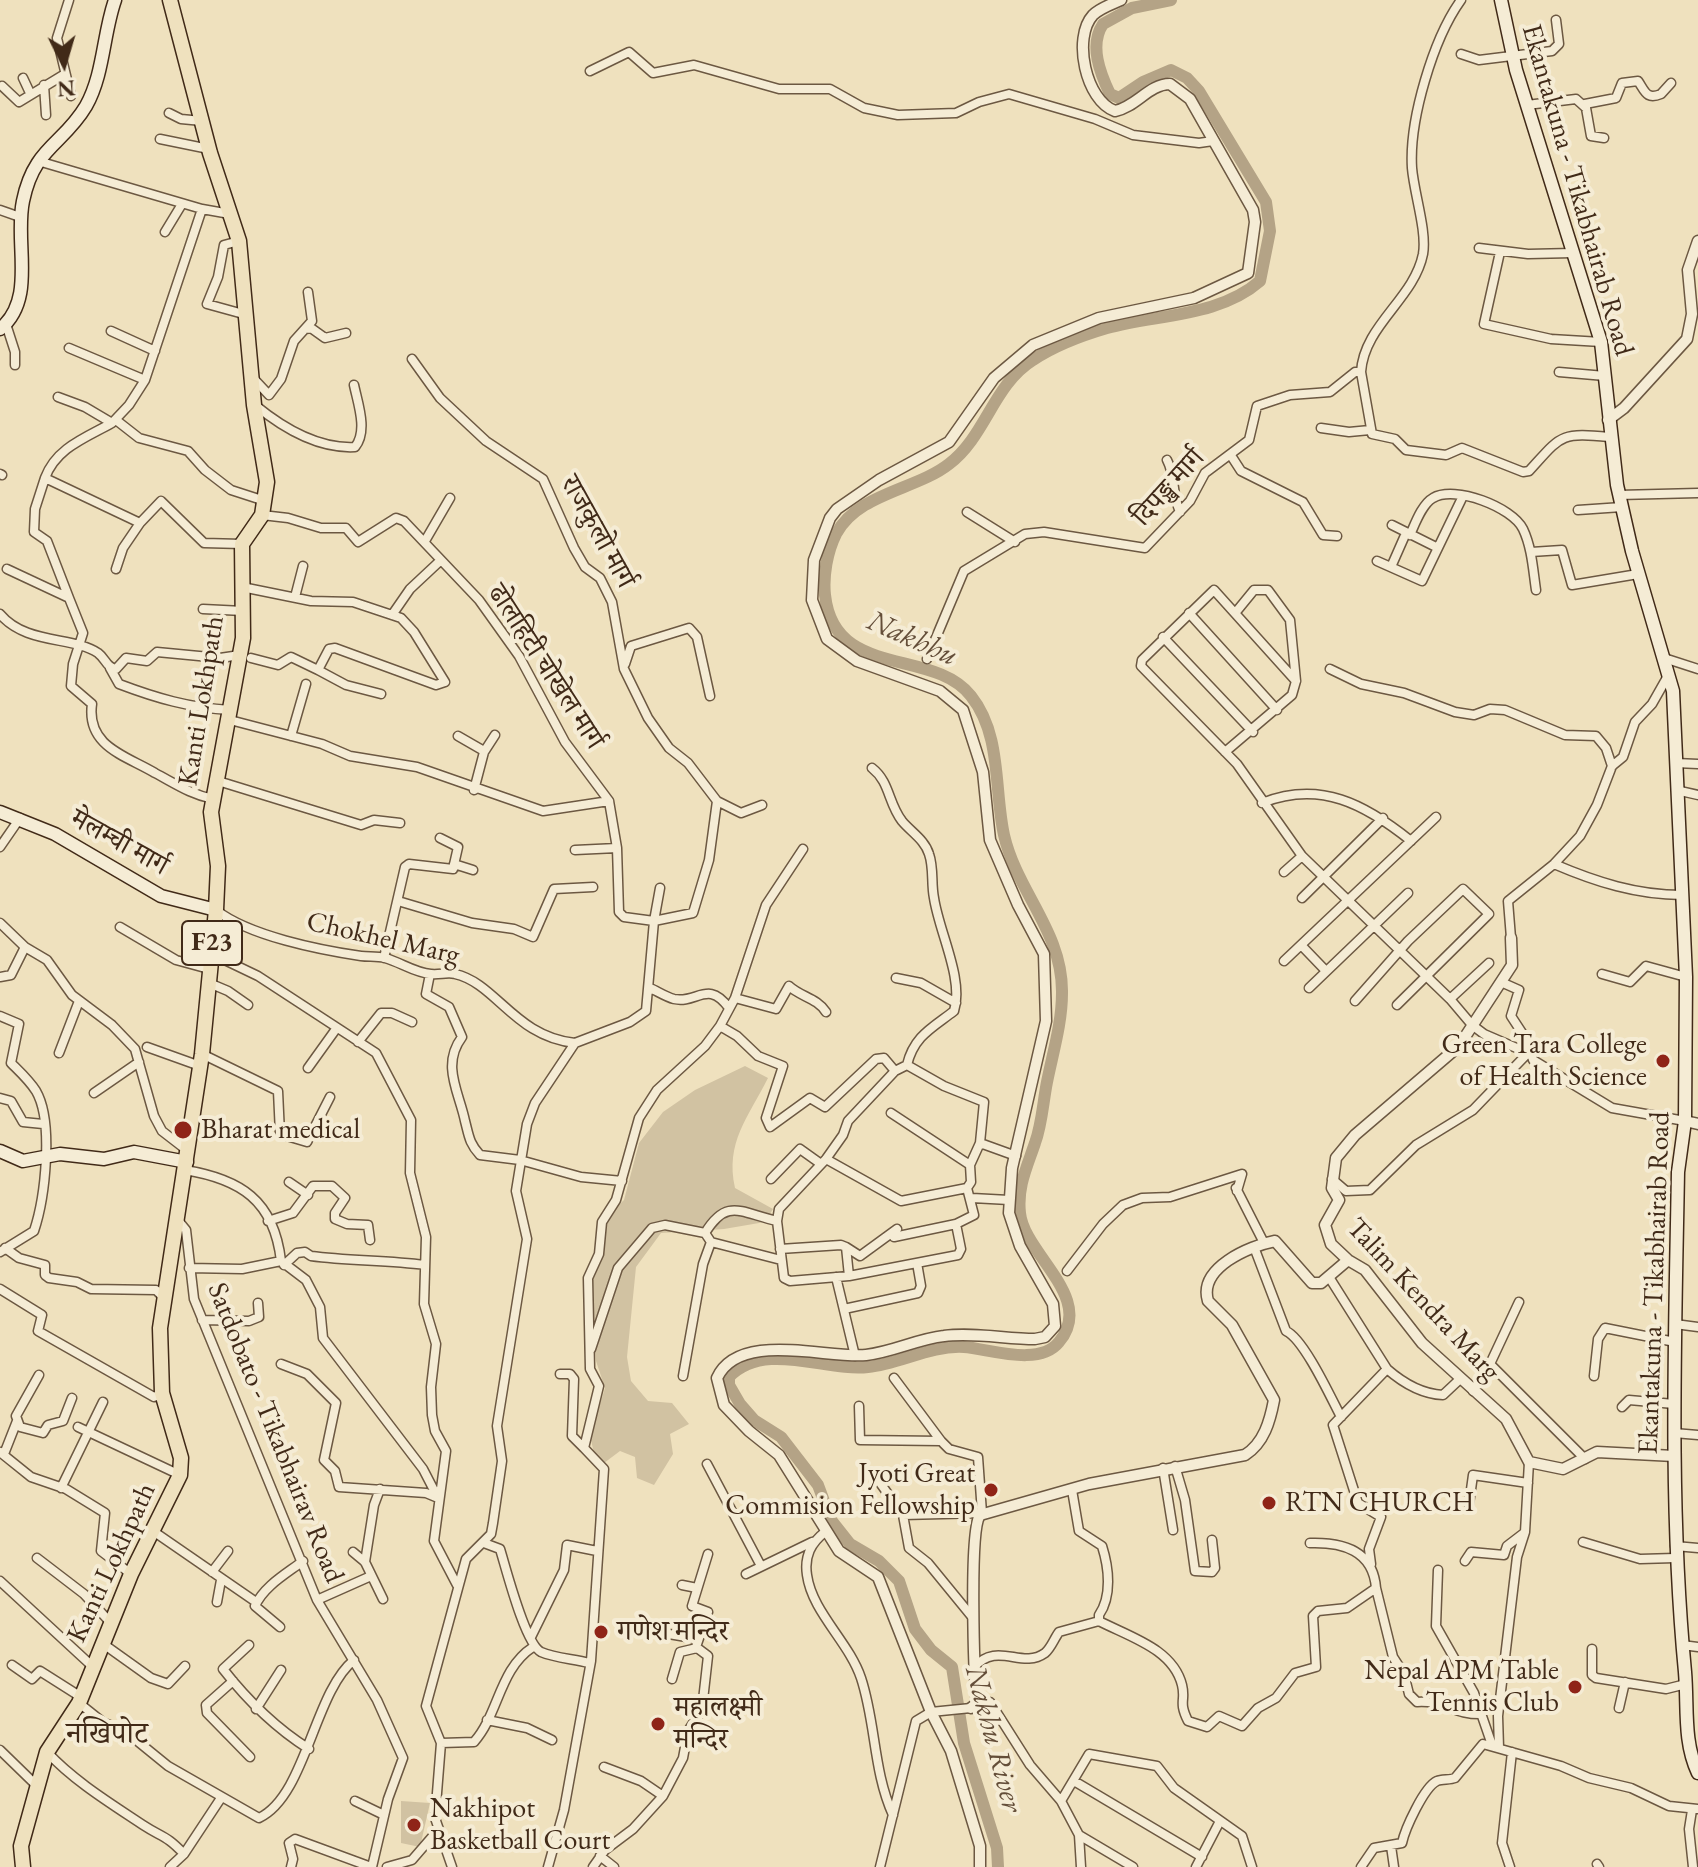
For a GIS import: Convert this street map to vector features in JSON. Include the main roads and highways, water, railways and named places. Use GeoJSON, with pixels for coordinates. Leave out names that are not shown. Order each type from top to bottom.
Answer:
{"type":"FeatureCollection","features":[{"type":"Feature","properties":{"kind":"main road"},"geometry":{"type":"LineString","coordinates":[[3,326],[16,312],[21,295],[20,217],[38,161],[79,116],[97,79],[106,26],[115,0]]}},
{"type":"Feature","properties":{"kind":"main road","name":"Kanti Lokhpath"},"geometry":{"type":"LineString","coordinates":[[23,1867],[21,1846],[47,1752],[80,1700],[131,1574],[180,1475],[181,1458],[162,1393],[160,1328],[202,1060],[216,910],[213,799],[246,657],[242,544],[264,508],[267,467],[254,405],[239,241],[209,149],[170,0]]}},
{"type":"Feature","properties":{"kind":"main road","name":"Ekantakuna - Tikabhairab Road"},"geometry":{"type":"LineString","coordinates":[[1501,0],[1512,56],[1601,342],[1609,437],[1621,501],[1638,574],[1669,674],[1676,724],[1675,790],[1686,977],[1685,1121],[1678,1172],[1675,1324],[1675,1552],[1686,1684],[1686,1727],[1690,1755],[1698,1773]]}},
{"type":"Feature","properties":{"kind":"main road","name":"मेलम्ची मार्ग"},"geometry":{"type":"LineString","coordinates":[[0,812],[20,818],[79,847],[161,896],[216,910]]}},
{"type":"Feature","properties":{"kind":"main road"},"geometry":{"type":"LineString","coordinates":[[0,1151],[23,1161],[45,1155],[104,1159],[134,1152],[186,1166]]}},
{"type":"Feature","properties":{"kind":"waterway","name":"Nakhhu"},"geometry":{"type":"LineString","coordinates":[[998,1867],[997,1848],[964,1743],[952,1667],[931,1650],[915,1629],[899,1581],[879,1561],[850,1544],[831,1520],[818,1485],[781,1437],[754,1420],[740,1404],[729,1385],[729,1377],[744,1366],[778,1359],[868,1367],[951,1347],[1014,1355],[1039,1354],[1059,1342],[1068,1326],[1069,1309],[1064,1293],[1024,1229],[1019,1204],[1023,1177],[1039,1128],[1059,1026],[1062,1004],[1060,971],[1048,931],[1010,856],[1001,818],[988,728],[971,696],[954,681],[865,651],[846,640],[832,622],[825,595],[826,564],[836,534],[846,520],[873,501],[936,473],[962,453],[1008,383],[1033,360],[1069,341],[1107,328],[1187,313],[1226,302],[1260,281],[1270,231],[1266,202],[1199,91],[1187,78],[1171,70],[1143,82],[1119,98],[1110,94],[1100,68],[1096,50],[1103,24],[1132,8],[1171,0]]}},
{"type":"Feature","properties":{"kind":"place","name":"Green Tara College of Health Science"},"geometry":{"type":"Point","coordinates":[1663,1061]}},
{"type":"Feature","properties":{"kind":"place","name":"Bharat medical"},"geometry":{"type":"Point","coordinates":[183,1130]}},
{"type":"Feature","properties":{"kind":"place","name":"Jyoti Great Commision Fellowship"},"geometry":{"type":"Point","coordinates":[991,1490]}},
{"type":"Feature","properties":{"kind":"place","name":"RTN CHURCH"},"geometry":{"type":"Point","coordinates":[1269,1503]}},
{"type":"Feature","properties":{"kind":"place","name":"गणेश मन्दिर"},"geometry":{"type":"Point","coordinates":[601,1632]}},
{"type":"Feature","properties":{"kind":"place","name":"Nepal APM Table Tennis Club"},"geometry":{"type":"Point","coordinates":[1575,1687]}},
{"type":"Feature","properties":{"kind":"place","name":"महालक्ष्मी मन्दिर"},"geometry":{"type":"Point","coordinates":[658,1724]}},
{"type":"Feature","properties":{"kind":"place","name":"Nakhipot Basketball Court"},"geometry":{"type":"Point","coordinates":[414,1825]}},
{"type":"Feature","properties":{"kind":"district","name":"नखिपोट"},"geometry":{"type":"Point","coordinates":[107,1735]}},
{"type":"Feature","properties":{"kind":"water label","name":"Nakhu River"},"geometry":{"type":"Point","coordinates":[993,1739]}}]}
